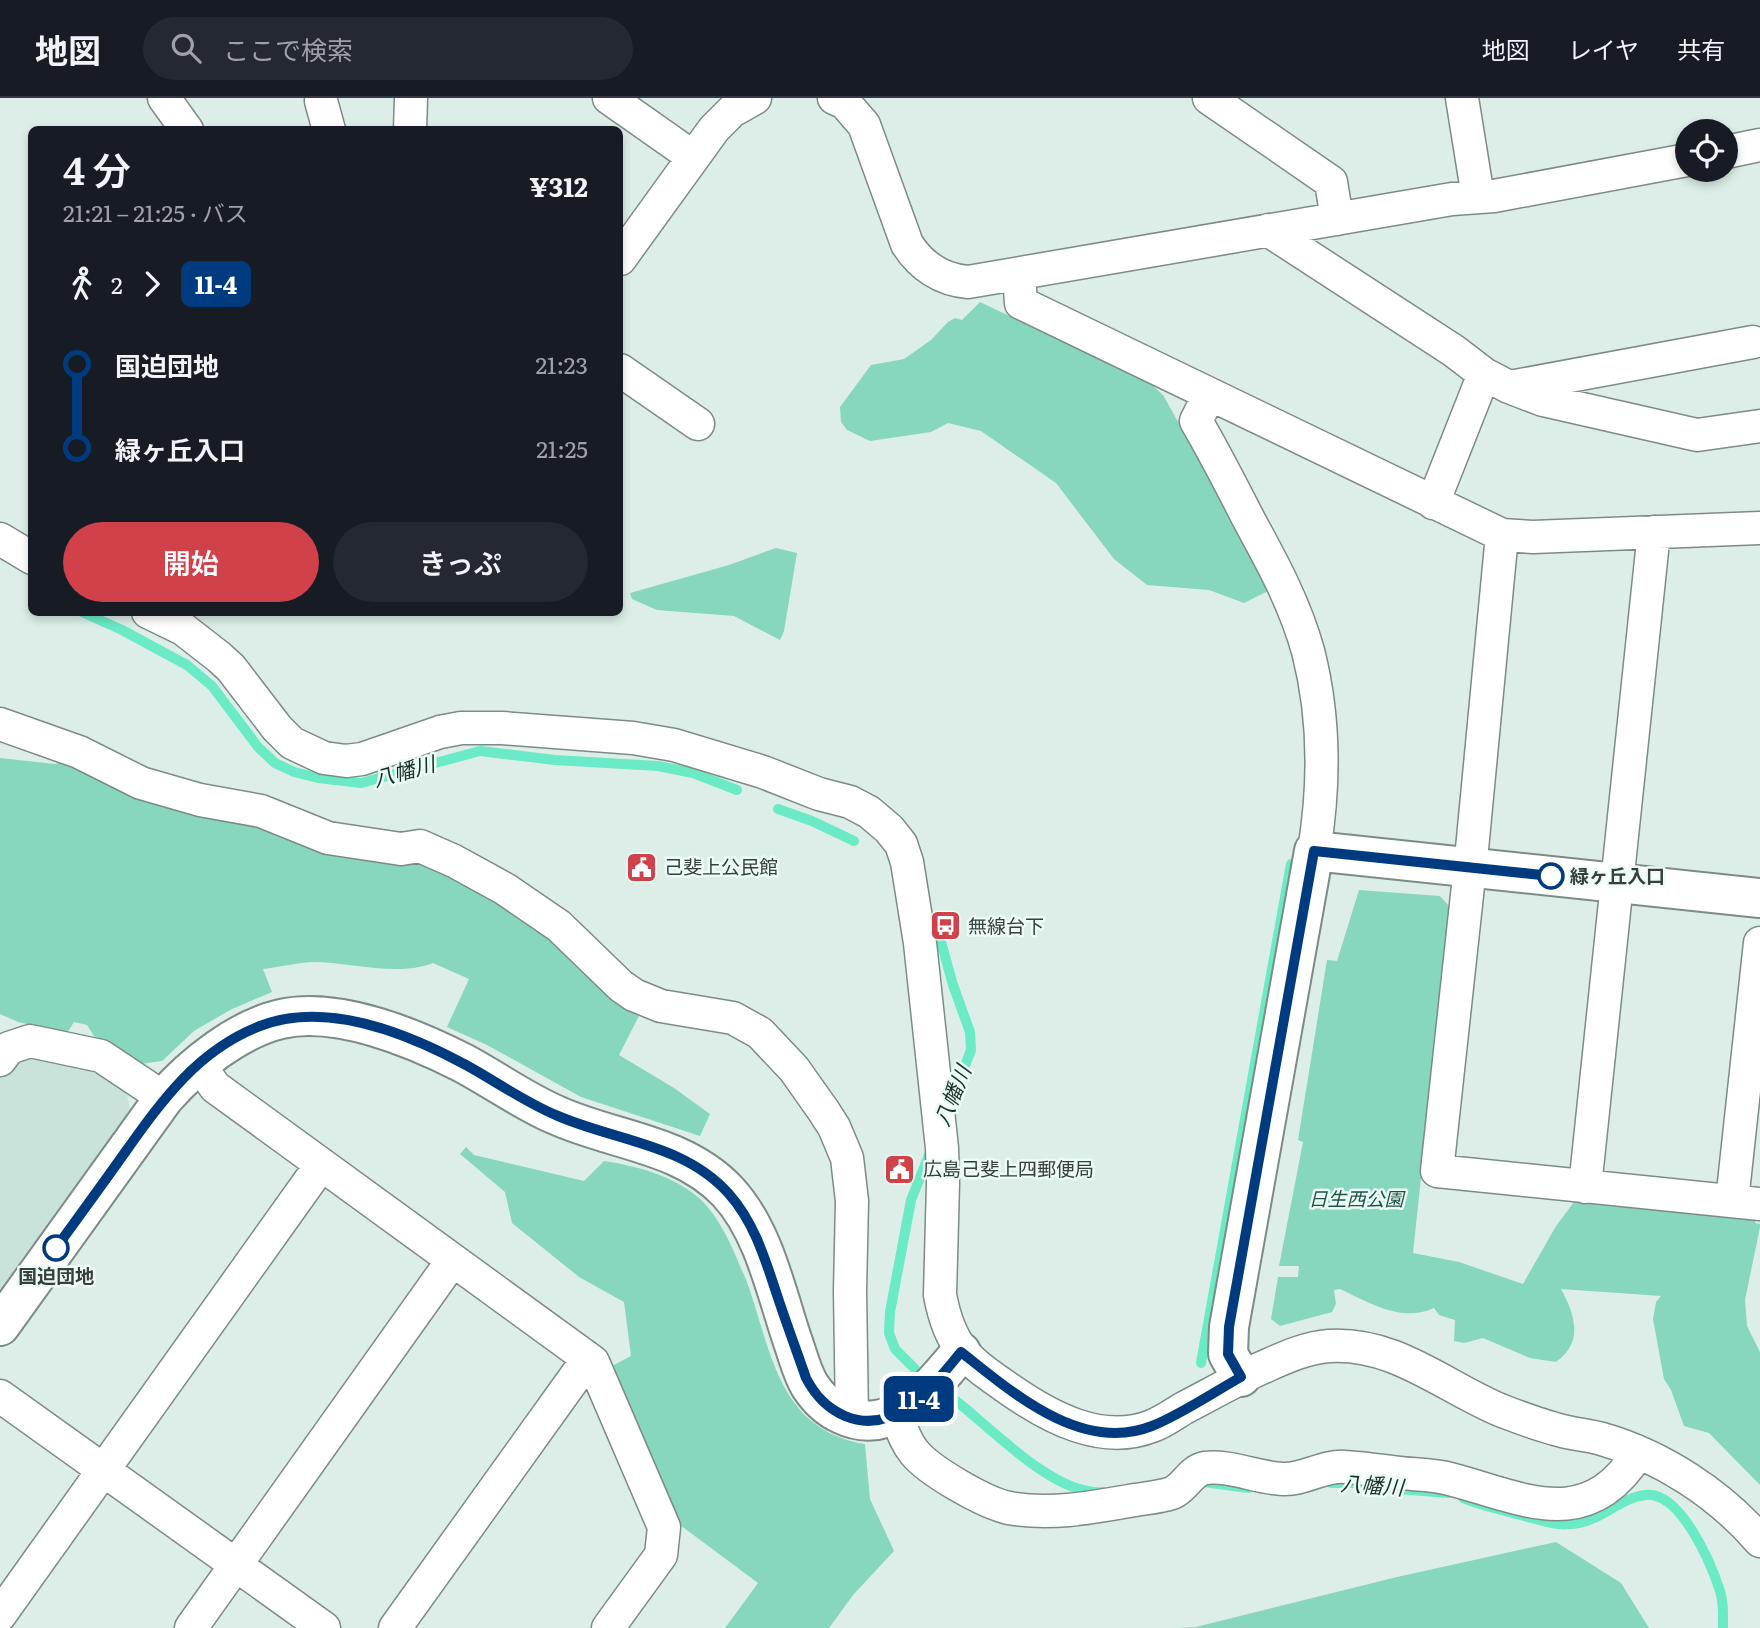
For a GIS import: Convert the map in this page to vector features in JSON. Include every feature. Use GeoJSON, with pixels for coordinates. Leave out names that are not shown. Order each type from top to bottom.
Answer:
{"type":"FeatureCollection","features":[{"type":"Feature","properties":{"kind":"street"},"geometry":{"type":"LineString","coordinates":[[164,98],[184,126]]}},
{"type":"Feature","properties":{"kind":"street"},"geometry":{"type":"LineString","coordinates":[[411,98],[411,126]]}},
{"type":"Feature","properties":{"kind":"street"},"geometry":{"type":"LineString","coordinates":[[609,98],[693,157]]}},
{"type":"Feature","properties":{"kind":"street"},"geometry":{"type":"LineString","coordinates":[[623,256],[714,129],[732,111],[754,98]]}},
{"type":"Feature","properties":{"kind":"street"},"geometry":{"type":"LineString","coordinates":[[834,98],[845,103],[864,125],[907,244],[923,263],[956,281],[968,282],[1675,162]]}},
{"type":"Feature","properties":{"kind":"street"},"geometry":{"type":"LineString","coordinates":[[1209,98],[1331,182],[1337,219]]}},
{"type":"Feature","properties":{"kind":"street"},"geometry":{"type":"LineString","coordinates":[[1462,98],[1478,197]]}},
{"type":"Feature","properties":{"kind":"street"},"geometry":{"type":"LineString","coordinates":[[1738,150],[1760,145]]}},
{"type":"Feature","properties":{"kind":"street"},"geometry":{"type":"LineString","coordinates":[[1268,230],[1496,381],[1543,400],[1697,435],[1760,426]]}},
{"type":"Feature","properties":{"kind":"street"},"geometry":{"type":"LineString","coordinates":[[1019,275],[1020,303],[1502,535],[1533,537],[1760,528]]}},
{"type":"Feature","properties":{"kind":"street"},"geometry":{"type":"LineString","coordinates":[[1496,381],[1753,342]]}},
{"type":"Feature","properties":{"kind":"street"},"geometry":{"type":"LineString","coordinates":[[623,372],[698,424]]}},
{"type":"Feature","properties":{"kind":"street"},"geometry":{"type":"LineString","coordinates":[[1433,503],[1496,381]]}},
{"type":"Feature","properties":{"kind":"street"},"geometry":{"type":"LineString","coordinates":[[1209,395],[1196,421],[1287,593],[1308,650],[1318,708],[1322,762],[1322,792],[1314,851],[1229,1327],[1228,1354],[1241,1377]]}},
{"type":"Feature","properties":{"kind":"street"},"geometry":{"type":"LineString","coordinates":[[1585,1187],[1654,532]]}},
{"type":"Feature","properties":{"kind":"street"},"geometry":{"type":"LineString","coordinates":[[1502,535],[1437,1171],[1746,1203],[1760,943]]}},
{"type":"Feature","properties":{"kind":"street"},"geometry":{"type":"LineString","coordinates":[[0,539],[28,556]]}},
{"type":"Feature","properties":{"kind":"street"},"geometry":{"type":"LineString","coordinates":[[156,616],[183,629],[219,657],[292,743],[324,758],[362,760],[440,732],[461,728],[502,728],[633,738],[674,744],[763,772],[819,794],[850,802],[869,812],[901,844],[907,862],[920,943],[936,1114],[942,1148],[940,1295],[950,1331],[961,1352],[1045,1412],[1077,1425],[1105,1432],[1124,1433],[1152,1426],[1241,1377],[1293,1354],[1327,1346],[1357,1346],[1416,1364],[1499,1409],[1556,1429],[1601,1439],[1638,1453],[1710,1493],[1746,1524],[1760,1541]]}},
{"type":"Feature","properties":{"kind":"street"},"geometry":{"type":"LineString","coordinates":[[0,724],[79,752],[141,783],[201,800],[261,811],[328,838],[401,849],[420,846],[454,861],[505,890],[559,926],[621,986],[634,995],[661,1006],[733,1018],[760,1032],[794,1069],[823,1110],[834,1127],[847,1158],[852,1200],[852,1419]]}},
{"type":"Feature","properties":{"kind":"street"},"geometry":{"type":"LineString","coordinates":[[1314,851],[1760,898]]}},
{"type":"Feature","properties":{"kind":"street"},"geometry":{"type":"LineString","coordinates":[[0,1326],[164,1098],[198,1063],[257,1027],[281,1019],[305,1016],[377,1028],[423,1045],[466,1065],[556,1115],[644,1143],[688,1162],[715,1181],[737,1204],[760,1245],[806,1378],[824,1403],[852,1419],[879,1420],[896,1415],[924,1394],[961,1352]]}},
{"type":"Feature","properties":{"kind":"street"},"geometry":{"type":"LineString","coordinates":[[0,1060],[9,1048],[30,1041],[101,1056],[164,1098]]}},
{"type":"Feature","properties":{"kind":"street"},"geometry":{"type":"LineString","coordinates":[[198,1063],[215,1087],[593,1362],[664,1527],[661,1555],[608,1628]]}},
{"type":"Feature","properties":{"kind":"street"},"geometry":{"type":"LineString","coordinates":[[0,1615],[321,1165]]}},
{"type":"Feature","properties":{"kind":"street"},"geometry":{"type":"LineString","coordinates":[[191,1628],[452,1261]]}},
{"type":"Feature","properties":{"kind":"street"},"geometry":{"type":"LineString","coordinates":[[395,1628],[589,1359]]}},
{"type":"Feature","properties":{"kind":"street"},"geometry":{"type":"LineString","coordinates":[[0,1396],[324,1628]]}},
{"type":"Feature","properties":{"kind":"street"},"geometry":{"type":"LineString","coordinates":[[896,1415],[907,1442],[920,1458],[968,1492],[1008,1508],[1056,1511],[1103,1506],[1170,1493],[1203,1468],[1220,1468],[1285,1479],[1338,1466],[1438,1476],[1523,1501],[1549,1505],[1571,1504],[1607,1489],[1628,1470],[1638,1453]]}},
{"type":"Feature","properties":{"kind":"shaded area"},"geometry":{"type":"Polygon","coordinates":[[[30,1054],[93,1068],[126,1089],[130,1110],[0,1291],[0,1074],[8,1064],[30,1054]]]}},
{"type":"Feature","properties":{"kind":"green space"},"geometry":{"type":"Polygon","coordinates":[[[980,302],[1139,377],[1163,395],[1261,569],[1270,590],[1244,603],[1209,590],[1147,585],[1114,559],[1056,483],[981,431],[948,423],[931,432],[870,441],[847,430],[841,422],[840,407],[871,365],[904,359],[931,340],[948,322],[955,318],[962,320],[980,302]]]}},
{"type":"Feature","properties":{"kind":"green space"},"geometry":{"type":"Polygon","coordinates":[[[776,548],[797,553],[784,631],[780,640],[734,616],[657,610],[632,599],[630,593],[729,565],[776,548]]]}},
{"type":"Feature","properties":{"kind":"green space"},"geometry":{"type":"Polygon","coordinates":[[[0,758],[55,764],[66,760],[406,863],[434,866],[563,945],[640,1014],[619,1055],[674,1088],[710,1114],[700,1136],[581,1097],[487,1045],[447,1027],[469,979],[433,963],[405,969],[389,969],[312,962],[263,969],[272,992],[230,1010],[194,1031],[162,1061],[140,1064],[115,1045],[94,1036],[87,1025],[74,1022],[67,1033],[18,1022],[0,1014],[0,758]]]}},
{"type":"Feature","properties":{"kind":"green space","name":"日生西公園"},"geometry":{"type":"Polygon","coordinates":[[[1359,890],[1440,896],[1450,907],[1413,1253],[1459,1262],[1523,1284],[1556,1226],[1577,1198],[1756,1216],[1755,1223],[1760,1224],[1760,1227],[1745,1300],[1747,1326],[1760,1352],[1760,1485],[1709,1433],[1684,1426],[1671,1390],[1664,1379],[1653,1319],[1656,1302],[1661,1296],[1561,1289],[1573,1318],[1574,1337],[1571,1346],[1556,1362],[1530,1358],[1483,1338],[1464,1343],[1454,1341],[1455,1320],[1439,1315],[1434,1308],[1422,1312],[1398,1312],[1374,1305],[1340,1289],[1334,1290],[1336,1304],[1332,1312],[1280,1326],[1271,1319],[1278,1277],[1298,1277],[1299,1266],[1279,1266],[1303,1142],[1298,1140],[1327,960],[1337,961],[1359,890]]]}},
{"type":"Feature","properties":{"kind":"green space"},"geometry":{"type":"Polygon","coordinates":[[[466,1147],[474,1155],[584,1181],[604,1161],[641,1169],[688,1189],[710,1209],[728,1239],[745,1279],[775,1367],[786,1389],[799,1408],[816,1424],[837,1436],[865,1444],[870,1499],[894,1551],[853,1595],[829,1628],[725,1628],[758,1583],[680,1525],[610,1367],[631,1356],[624,1302],[579,1277],[512,1223],[505,1192],[460,1154],[466,1147]]]}},
{"type":"Feature","properties":{"kind":"green space"},"geometry":{"type":"Polygon","coordinates":[[[1556,1542],[1621,1583],[1649,1628],[1178,1628],[1196,1627],[1397,1577],[1556,1542]]]}},
{"type":"Feature","properties":{"kind":"waterway","name":"八幡川"},"geometry":{"type":"LineString","coordinates":[[91,616],[187,665],[212,686],[258,747],[275,763],[294,772],[361,783],[480,751],[555,760],[658,766],[693,773],[737,790]]}},
{"type":"Feature","properties":{"kind":"waterway","name":"八幡川"},"geometry":{"type":"LineString","coordinates":[[778,809],[812,821],[854,841]]}},
{"type":"Feature","properties":{"kind":"waterway"},"geometry":{"type":"LineString","coordinates":[[1201,1363],[1291,864]]}},
{"type":"Feature","properties":{"kind":"waterway","name":"八幡川"},"geometry":{"type":"LineString","coordinates":[[940,938],[970,1032],[971,1050],[949,1107]]}},
{"type":"Feature","properties":{"kind":"waterway","name":"八幡川"},"geometry":{"type":"LineString","coordinates":[[915,1369],[895,1349],[889,1333],[890,1312],[911,1200],[931,1150]]}},
{"type":"Feature","properties":{"kind":"waterway","name":"八幡川"},"geometry":{"type":"LineString","coordinates":[[955,1400],[1005,1443],[1045,1472],[1065,1484],[1085,1491],[1103,1492]]}},
{"type":"Feature","properties":{"kind":"waterway","name":"八幡川"},"geometry":{"type":"LineString","coordinates":[[1204,1482],[1248,1488]]}},
{"type":"Feature","properties":{"kind":"waterway","name":"八幡川"},"geometry":{"type":"LineString","coordinates":[[1331,1483],[1363,1483],[1386,1488],[1448,1493]]}},
{"type":"Feature","properties":{"kind":"waterway","name":"八幡川"},"geometry":{"type":"LineString","coordinates":[[1463,1498],[1542,1521],[1565,1524],[1581,1523],[1636,1497],[1658,1497],[1682,1516],[1702,1547],[1721,1596],[1723,1628]]}},
{"type":"Feature","properties":{"kind":"bus line","name":"11-4"},"geometry":{"type":"LineString","coordinates":[[56,1248],[164,1098],[198,1063],[257,1027],[281,1019],[305,1016],[341,1020],[377,1028],[445,1054],[556,1115],[674,1155],[715,1181],[728,1192],[753,1230],[806,1378],[811,1388],[831,1409],[852,1419],[864,1421],[896,1415],[924,1394],[961,1352],[1032,1405],[1056,1418],[1105,1432],[1133,1431],[1152,1426],[1241,1377],[1228,1354],[1229,1327],[1314,851],[1551,876]]}},
{"type":"Feature","properties":{"kind":"place","name":"己斐上公民館"},"geometry":{"type":"Point","coordinates":[641,867]}},
{"type":"Feature","properties":{"kind":"place","name":"緑ヶ丘入口"},"geometry":{"type":"Point","coordinates":[1551,876]}},
{"type":"Feature","properties":{"kind":"place","name":"無線台下"},"geometry":{"type":"Point","coordinates":[945,926]}},
{"type":"Feature","properties":{"kind":"place","name":"広島己斐上四郵便局"},"geometry":{"type":"Point","coordinates":[900,1169]}},
{"type":"Feature","properties":{"kind":"place","name":"国迫団地"},"geometry":{"type":"Point","coordinates":[56,1248]}}]}
